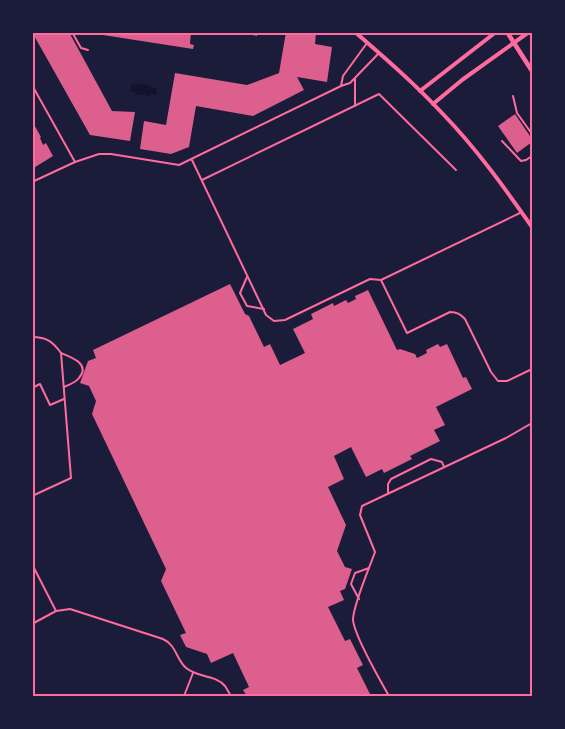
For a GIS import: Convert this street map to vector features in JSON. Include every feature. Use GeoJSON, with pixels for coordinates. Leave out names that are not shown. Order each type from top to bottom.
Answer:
{"type":"FeatureCollection","features":[{"type":"Feature","properties":{"kind":"street"},"geometry":{"type":"LineString","coordinates":[[355,32],[433,104],[482,158],[532,227]]}},
{"type":"Feature","properties":{"kind":"street"},"geometry":{"type":"LineString","coordinates":[[420,91],[496,32]]}},
{"type":"Feature","properties":{"kind":"street"},"geometry":{"type":"LineString","coordinates":[[507,32],[532,71]]}},
{"type":"Feature","properties":{"kind":"street"},"geometry":{"type":"LineString","coordinates":[[433,104],[462,80],[531,33]]}},
{"type":"Feature","properties":{"kind":"lane"},"geometry":{"type":"LineString","coordinates":[[72,32],[81,48],[88,50]]}},
{"type":"Feature","properties":{"kind":"lane"},"geometry":{"type":"LineString","coordinates":[[341,86],[343,76],[367,43]]}},
{"type":"Feature","properties":{"kind":"lane"},"geometry":{"type":"LineString","coordinates":[[32,182],[74,162],[99,154],[111,154],[179,165],[350,83],[379,53]]}},
{"type":"Feature","properties":{"kind":"lane"},"geometry":{"type":"LineString","coordinates":[[355,78],[355,106]]}},
{"type":"Feature","properties":{"kind":"lane"},"geometry":{"type":"LineString","coordinates":[[32,85],[74,162]]}},
{"type":"Feature","properties":{"kind":"lane"},"geometry":{"type":"LineString","coordinates":[[202,180],[379,94],[456,170]]}},
{"type":"Feature","properties":{"kind":"lane"},"geometry":{"type":"LineString","coordinates":[[512,96],[517,113],[532,134]]}},
{"type":"Feature","properties":{"kind":"lane"},"geometry":{"type":"LineString","coordinates":[[502,141],[521,161],[532,156]]}},
{"type":"Feature","properties":{"kind":"lane"},"geometry":{"type":"LineString","coordinates":[[192,160],[266,315],[274,321],[286,320],[370,280],[381,280],[522,212]]}},
{"type":"Feature","properties":{"kind":"lane"},"geometry":{"type":"LineString","coordinates":[[248,276],[240,293],[246,306],[264,309]]}},
{"type":"Feature","properties":{"kind":"lane"},"geometry":{"type":"LineString","coordinates":[[381,280],[406,334],[450,312],[455,312],[465,318],[491,372],[498,381],[507,381],[532,368]]}},
{"type":"Feature","properties":{"kind":"lane"},"geometry":{"type":"LineString","coordinates":[[32,337],[46,338],[61,353],[71,478],[32,496]]}},
{"type":"Feature","properties":{"kind":"lane"},"geometry":{"type":"LineString","coordinates":[[61,353],[76,359],[82,365],[79,378],[64,387]]}},
{"type":"Feature","properties":{"kind":"lane"},"geometry":{"type":"LineString","coordinates":[[32,388],[40,384],[50,406],[65,398]]}},
{"type":"Feature","properties":{"kind":"lane"},"geometry":{"type":"LineString","coordinates":[[389,696],[362,645],[353,621],[358,599],[375,552],[360,515],[362,506],[506,438],[532,423]]}},
{"type":"Feature","properties":{"kind":"lane"},"geometry":{"type":"LineString","coordinates":[[388,493],[388,484],[391,478],[431,459],[442,462],[444,467]]}},
{"type":"Feature","properties":{"kind":"lane"},"geometry":{"type":"LineString","coordinates":[[32,564],[56,610]]}},
{"type":"Feature","properties":{"kind":"lane"},"geometry":{"type":"LineString","coordinates":[[358,599],[351,584],[354,573],[370,568]]}},
{"type":"Feature","properties":{"kind":"lane"},"geometry":{"type":"LineString","coordinates":[[32,624],[56,610],[70,609],[168,641],[185,667],[224,685],[231,696]]}},
{"type":"Feature","properties":{"kind":"lane"},"geometry":{"type":"LineString","coordinates":[[184,696],[193,672]]}},
{"type":"Feature","properties":{"kind":"shaded area"},"geometry":{"type":"Polygon","coordinates":[[[137,83],[157,88],[156,95],[135,94],[136,92],[130,91],[132,84],[137,85],[137,83]]]}},
{"type":"Feature","properties":{"kind":"building"},"geometry":{"type":"Polygon","coordinates":[[[32,32],[69,32],[112,111],[135,112],[130,141],[90,135],[32,32]]]}},
{"type":"Feature","properties":{"kind":"building"},"geometry":{"type":"Polygon","coordinates":[[[104,32],[191,32],[190,44],[194,45],[193,49],[103,35],[104,32]]]}},
{"type":"Feature","properties":{"kind":"building"},"geometry":{"type":"Polygon","coordinates":[[[240,32],[257,32],[257,36],[240,32]]]}},
{"type":"Feature","properties":{"kind":"building"},"geometry":{"type":"Polygon","coordinates":[[[286,32],[316,32],[315,44],[332,47],[327,82],[297,77],[304,90],[253,116],[196,106],[189,147],[171,154],[140,149],[144,121],[166,125],[175,73],[247,85],[279,73],[286,32]]]}},
{"type":"Feature","properties":{"kind":"building"},"geometry":{"type":"Polygon","coordinates":[[[515,114],[532,139],[532,142],[517,153],[498,126],[515,114]]]}},
{"type":"Feature","properties":{"kind":"building"},"geometry":{"type":"Polygon","coordinates":[[[32,121],[41,137],[43,145],[46,143],[53,156],[32,169],[32,121]]]}},
{"type":"Feature","properties":{"kind":"building"},"geometry":{"type":"Polygon","coordinates":[[[230,284],[245,314],[249,316],[264,347],[270,344],[280,365],[305,353],[293,329],[313,319],[311,314],[333,303],[334,306],[346,300],[348,303],[356,299],[355,296],[368,290],[397,350],[400,349],[415,354],[417,358],[427,353],[426,350],[438,344],[440,347],[447,344],[463,378],[466,377],[472,389],[436,407],[445,425],[434,430],[440,441],[410,456],[412,459],[384,473],[382,469],[366,477],[351,447],[334,456],[344,479],[328,487],[346,525],[337,551],[345,567],[352,569],[345,589],[340,591],[344,600],[328,607],[345,641],[350,639],[363,665],[357,668],[371,696],[247,696],[243,690],[249,687],[233,653],[211,663],[207,654],[186,647],[180,635],[186,633],[161,581],[166,569],[92,414],[96,401],[89,386],[80,383],[88,361],[96,358],[93,350],[230,284]]]}}]}
